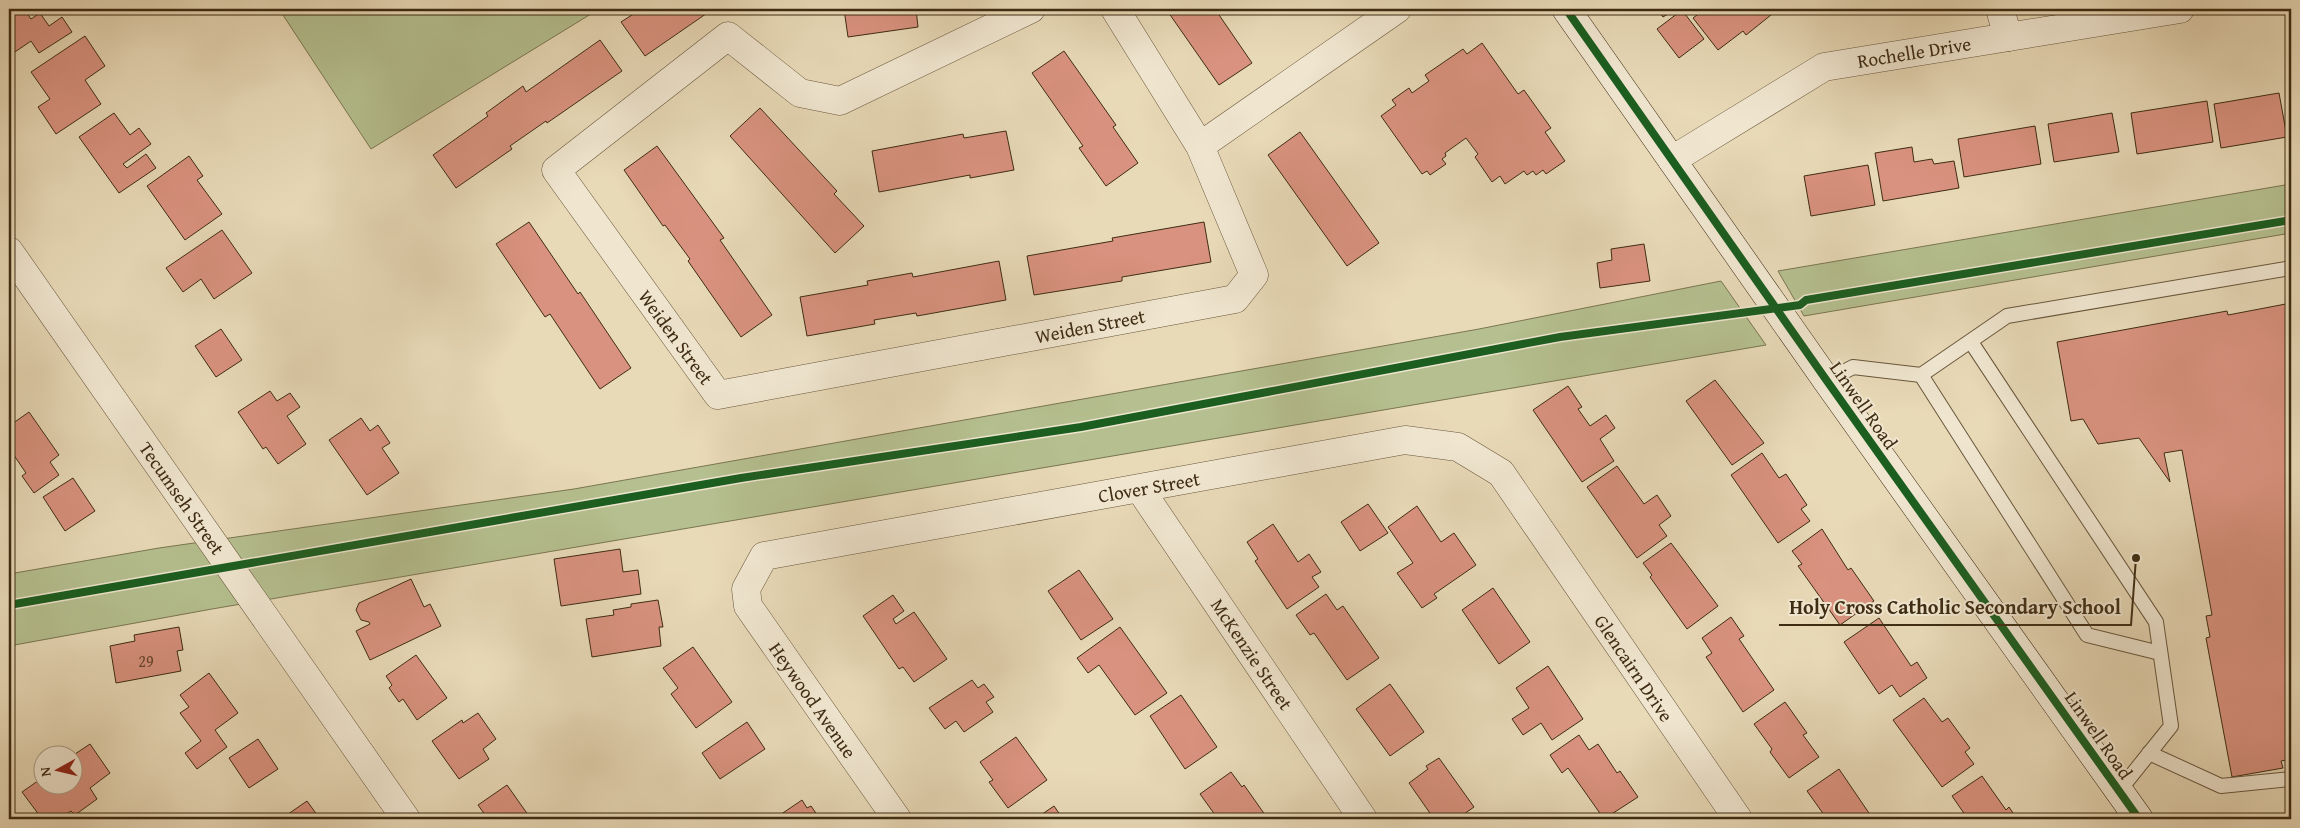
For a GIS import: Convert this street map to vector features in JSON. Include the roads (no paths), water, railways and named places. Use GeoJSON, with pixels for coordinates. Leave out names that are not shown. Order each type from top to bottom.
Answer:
{"type":"FeatureCollection","features":[{"type":"Feature","properties":{"kind":"street","name":"Weiden Street"},"geometry":{"type":"LineString","coordinates":[[1031,9],[840,101],[800,93],[728,36],[556,170],[718,395],[1235,299],[1254,275],[1200,146],[1116,9]]}},
{"type":"Feature","properties":{"kind":"street"},"geometry":{"type":"LineString","coordinates":[[1200,146],[1397,9]]}},
{"type":"Feature","properties":{"kind":"street","name":"Linwell Road"},"geometry":{"type":"LineString","coordinates":[[1566,9],[1827,381],[2139,819]]}},
{"type":"Feature","properties":{"kind":"street"},"geometry":{"type":"LineString","coordinates":[[2000,9],[2008,37]]}},
{"type":"Feature","properties":{"kind":"street","name":"Rochelle Drive"},"geometry":{"type":"LineString","coordinates":[[1672,160],[1824,67],[2180,9]]}},
{"type":"Feature","properties":{"kind":"street","name":"Tecumseh Street"},"geometry":{"type":"LineString","coordinates":[[9,251],[406,819]]}},
{"type":"Feature","properties":{"kind":"street","name":"Clover Street"},"geometry":{"type":"LineString","coordinates":[[752,577],[764,556],[1405,440],[1458,447],[1501,473],[1530,516]]}},
{"type":"Feature","properties":{"kind":"street","name":"McKenzie Street"},"geometry":{"type":"LineString","coordinates":[[1140,489],[1364,819]]}},
{"type":"Feature","properties":{"kind":"street","name":"Glencairn Drive"},"geometry":{"type":"LineString","coordinates":[[1530,516],[1738,819]]}},
{"type":"Feature","properties":{"kind":"street","name":"Heywood Avenue"},"geometry":{"type":"LineString","coordinates":[[752,577],[746,589],[748,606],[897,819]]}},
{"type":"Feature","properties":{"kind":"lane"},"geometry":{"type":"LineString","coordinates":[[1827,381],[1853,367],[1921,375],[2007,316],[2291,268]]}},
{"type":"Feature","properties":{"kind":"lane"},"geometry":{"type":"LineString","coordinates":[[1971,342],[2156,622],[2171,726],[2119,791]]}},
{"type":"Feature","properties":{"kind":"lane"},"geometry":{"type":"LineString","coordinates":[[1921,375],[2087,635],[2160,653]]}},
{"type":"Feature","properties":{"kind":"lane"},"geometry":{"type":"LineString","coordinates":[[2149,753],[2221,786],[2291,779]]}},
{"type":"Feature","properties":{"kind":"place","name":"Holy Cross Catholic Secondary School"},"geometry":{"type":"Point","coordinates":[2136,558]}}]}
